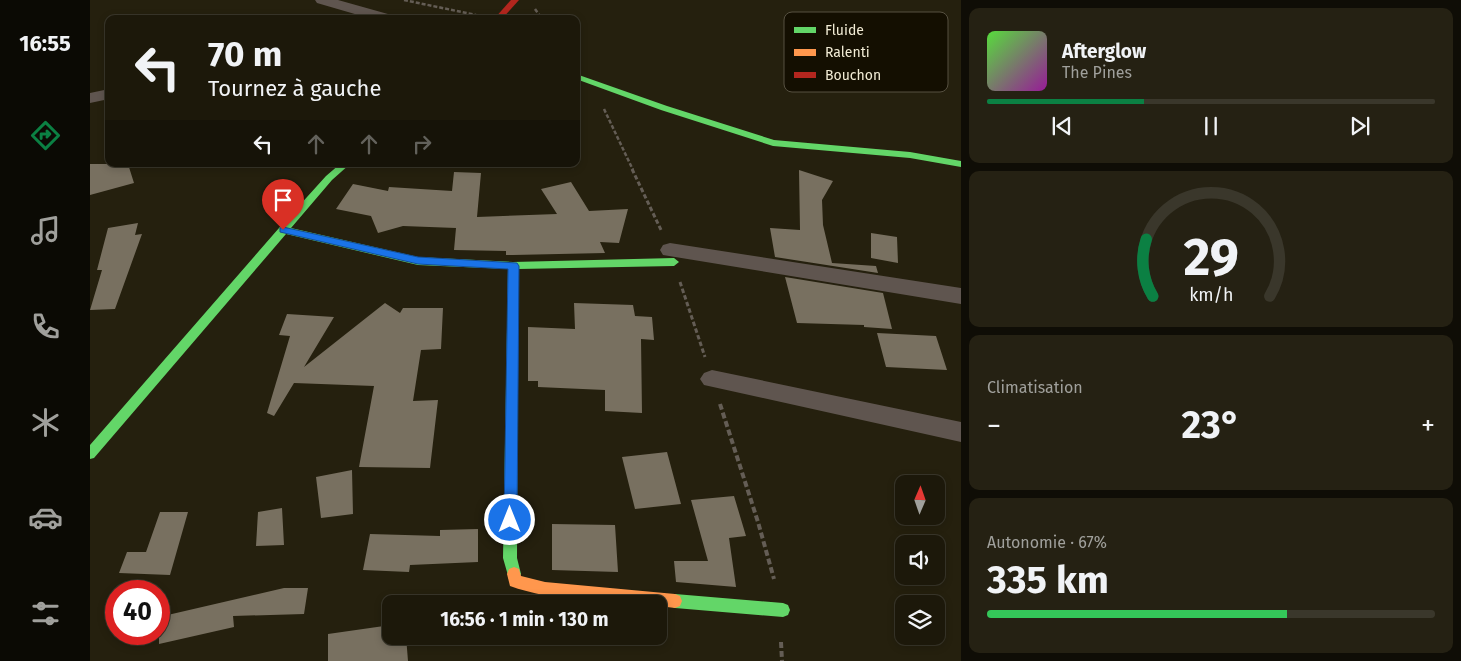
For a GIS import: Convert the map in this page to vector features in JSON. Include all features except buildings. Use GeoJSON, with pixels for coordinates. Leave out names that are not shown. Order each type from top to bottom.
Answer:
{"type":"FeatureCollection","features":[{"type":"Feature","properties":{"kind":"street"},"geometry":{"type":"LineString","coordinates":[[322,0],[376,15]]}},
{"type":"Feature","properties":{"kind":"street"},"geometry":{"type":"LineString","coordinates":[[502,15],[515,0]]}},
{"type":"Feature","properties":{"kind":"street"},"geometry":{"type":"LineString","coordinates":[[580,77],[664,108],[773,142],[910,155],[961,164]]}},
{"type":"Feature","properties":{"kind":"street"},"geometry":{"type":"LineString","coordinates":[[90,98],[105,95]]}},
{"type":"Feature","properties":{"kind":"street"},"geometry":{"type":"LineString","coordinates":[[90,454],[283,230],[329,178],[342,167]]}},
{"type":"Feature","properties":{"kind":"street"},"geometry":{"type":"LineString","coordinates":[[283,230],[418,260],[513,266],[672,256],[961,296]]}},
{"type":"Feature","properties":{"kind":"street"},"geometry":{"type":"LineString","coordinates":[[513,266],[510,558],[515,581],[546,589],[783,610]]}},
{"type":"Feature","properties":{"kind":"street"},"geometry":{"type":"LineString","coordinates":[[712,379],[961,432]]}},
{"type":"Feature","properties":{"kind":"path"},"geometry":{"type":"LineString","coordinates":[[404,0],[476,15]]}},
{"type":"Feature","properties":{"kind":"path"},"geometry":{"type":"LineString","coordinates":[[580,78],[605,110],[672,256],[758,522],[783,610],[780,622],[782,661]]}},
{"type":"Feature","properties":{"kind":"traffic: fast"},"geometry":{"type":"LineString","coordinates":[[580,77],[664,108],[773,143],[910,155],[961,164]]}},
{"type":"Feature","properties":{"kind":"traffic: fast"},"geometry":{"type":"LineString","coordinates":[[90,454],[329,178],[342,167]]}},
{"type":"Feature","properties":{"kind":"traffic: fast"},"geometry":{"type":"LineString","coordinates":[[283,230],[418,261],[513,266],[674,262]]}},
{"type":"Feature","properties":{"kind":"traffic: fast"},"geometry":{"type":"LineString","coordinates":[[513,266],[510,558],[514,574]]}},
{"type":"Feature","properties":{"kind":"traffic: fast"},"geometry":{"type":"LineString","coordinates":[[675,601],[783,610]]}},
{"type":"Feature","properties":{"kind":"traffic: slow"},"geometry":{"type":"LineString","coordinates":[[514,574],[515,581],[545,589],[675,601]]}},
{"type":"Feature","properties":{"kind":"traffic: jam"},"geometry":{"type":"LineString","coordinates":[[502,15],[515,0]]}},
{"type":"Feature","properties":{"kind":"route"},"geometry":{"type":"LineString","coordinates":[[283,230],[333,243],[418,260],[513,266],[510,520]]}}]}
